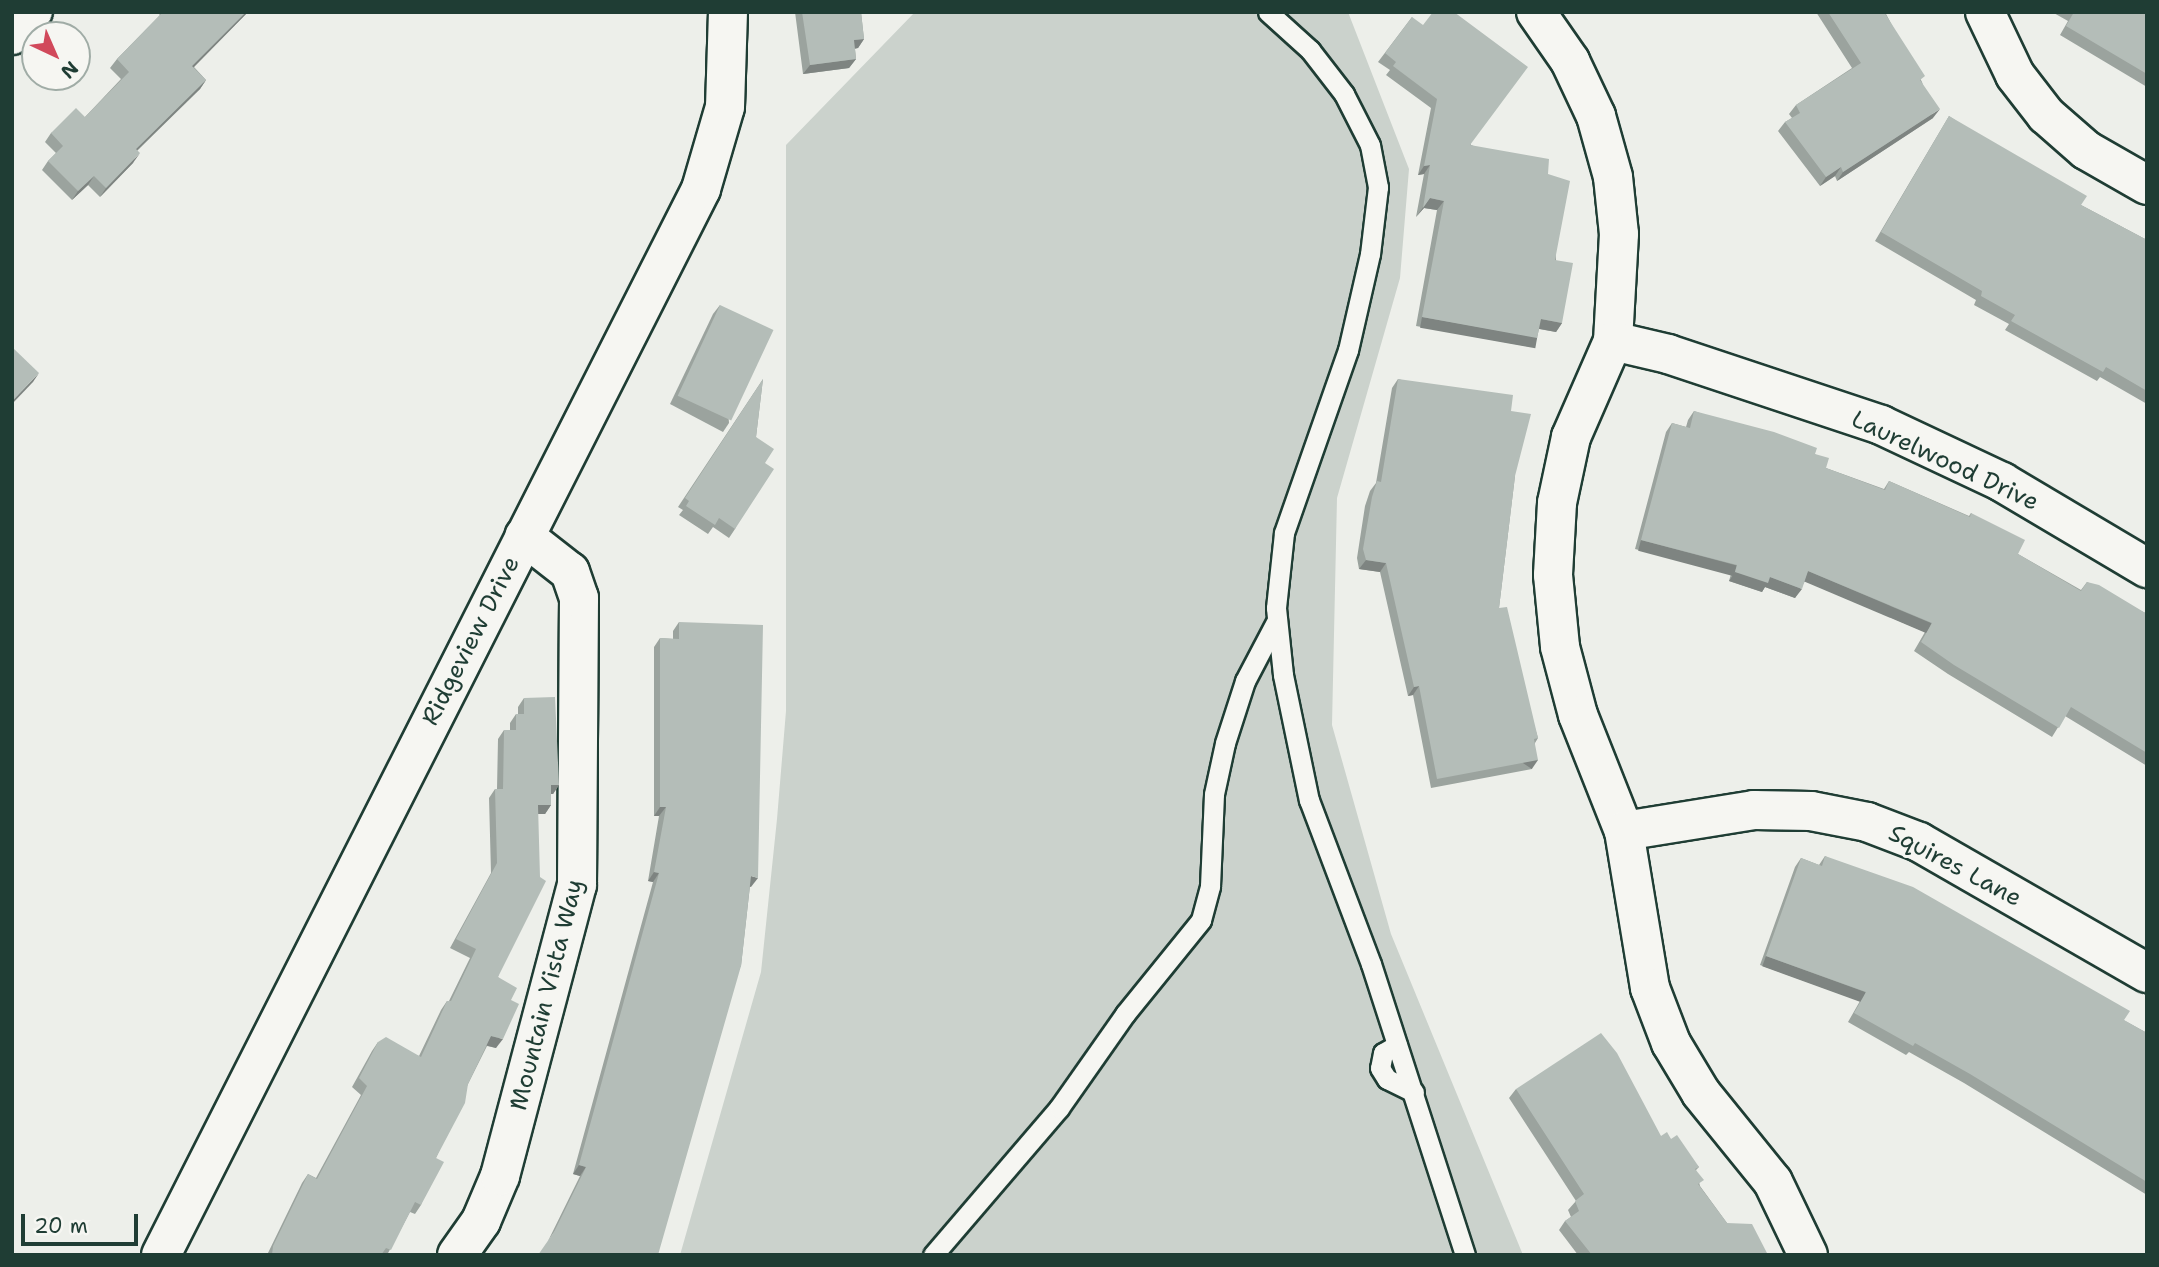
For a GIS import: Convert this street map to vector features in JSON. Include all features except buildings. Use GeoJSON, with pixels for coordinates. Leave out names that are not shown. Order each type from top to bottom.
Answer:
{"type":"FeatureCollection","features":[{"type":"Feature","properties":{"kind":"street"},"geometry":{"type":"LineString","coordinates":[[12,35],[33,12]]}},
{"type":"Feature","properties":{"kind":"street","name":"Ridgeview Drive"},"geometry":{"type":"LineString","coordinates":[[161,1255],[701,189],[725,107],[728,12]]}},
{"type":"Feature","properties":{"kind":"street"},"geometry":{"type":"LineString","coordinates":[[1536,12],[1570,61],[1591,105],[1613,177],[1619,234],[1613,341],[1572,437],[1557,503],[1553,575],[1560,647],[1578,715],[1624,831],[1650,988],[1671,1043],[1701,1093],[1773,1182],[1808,1255]]}},
{"type":"Feature","properties":{"kind":"street"},"geometry":{"type":"LineString","coordinates":[[1985,12],[2015,75],[2046,115],[2086,150],[2147,185]]}},
{"type":"Feature","properties":{"kind":"street","name":"Laurelwood Drive"},"geometry":{"type":"LineString","coordinates":[[1613,341],[1668,354],[1881,425],[2002,482],[2147,568]]}},
{"type":"Feature","properties":{"kind":"street","name":"Mountain Vista Way"},"geometry":{"type":"LineString","coordinates":[[457,1255],[481,1221],[500,1176],[578,874],[579,598],[570,572],[524,536]]}},
{"type":"Feature","properties":{"kind":"street","name":"Squires Lane"},"geometry":{"type":"LineString","coordinates":[[1624,831],[1754,810],[1811,811],[1867,822],[1919,842],[2147,973]]}},
{"type":"Feature","properties":{"kind":"lane"},"geometry":{"type":"LineString","coordinates":[[1268,12],[1310,50],[1345,94],[1370,145],[1378,187],[1370,254],[1348,351],[1283,533],[1277,620],[1283,676],[1308,800],[1398,1045],[1465,1255]]}},
{"type":"Feature","properties":{"kind":"lane"},"geometry":{"type":"LineString","coordinates":[[933,1255],[1059,1108],[1125,1014],[1201,920],[1210,886],[1214,794],[1225,743],[1245,681],[1277,620]]}},
{"type":"Feature","properties":{"kind":"shaded area"},"geometry":{"type":"Polygon","coordinates":[[[915,12],[1348,12],[1409,169],[1400,278],[1337,498],[1332,725],[1391,934],[1523,1255],[680,1255],[761,972],[777,819],[786,711],[786,145],[915,12]]]}}]}
